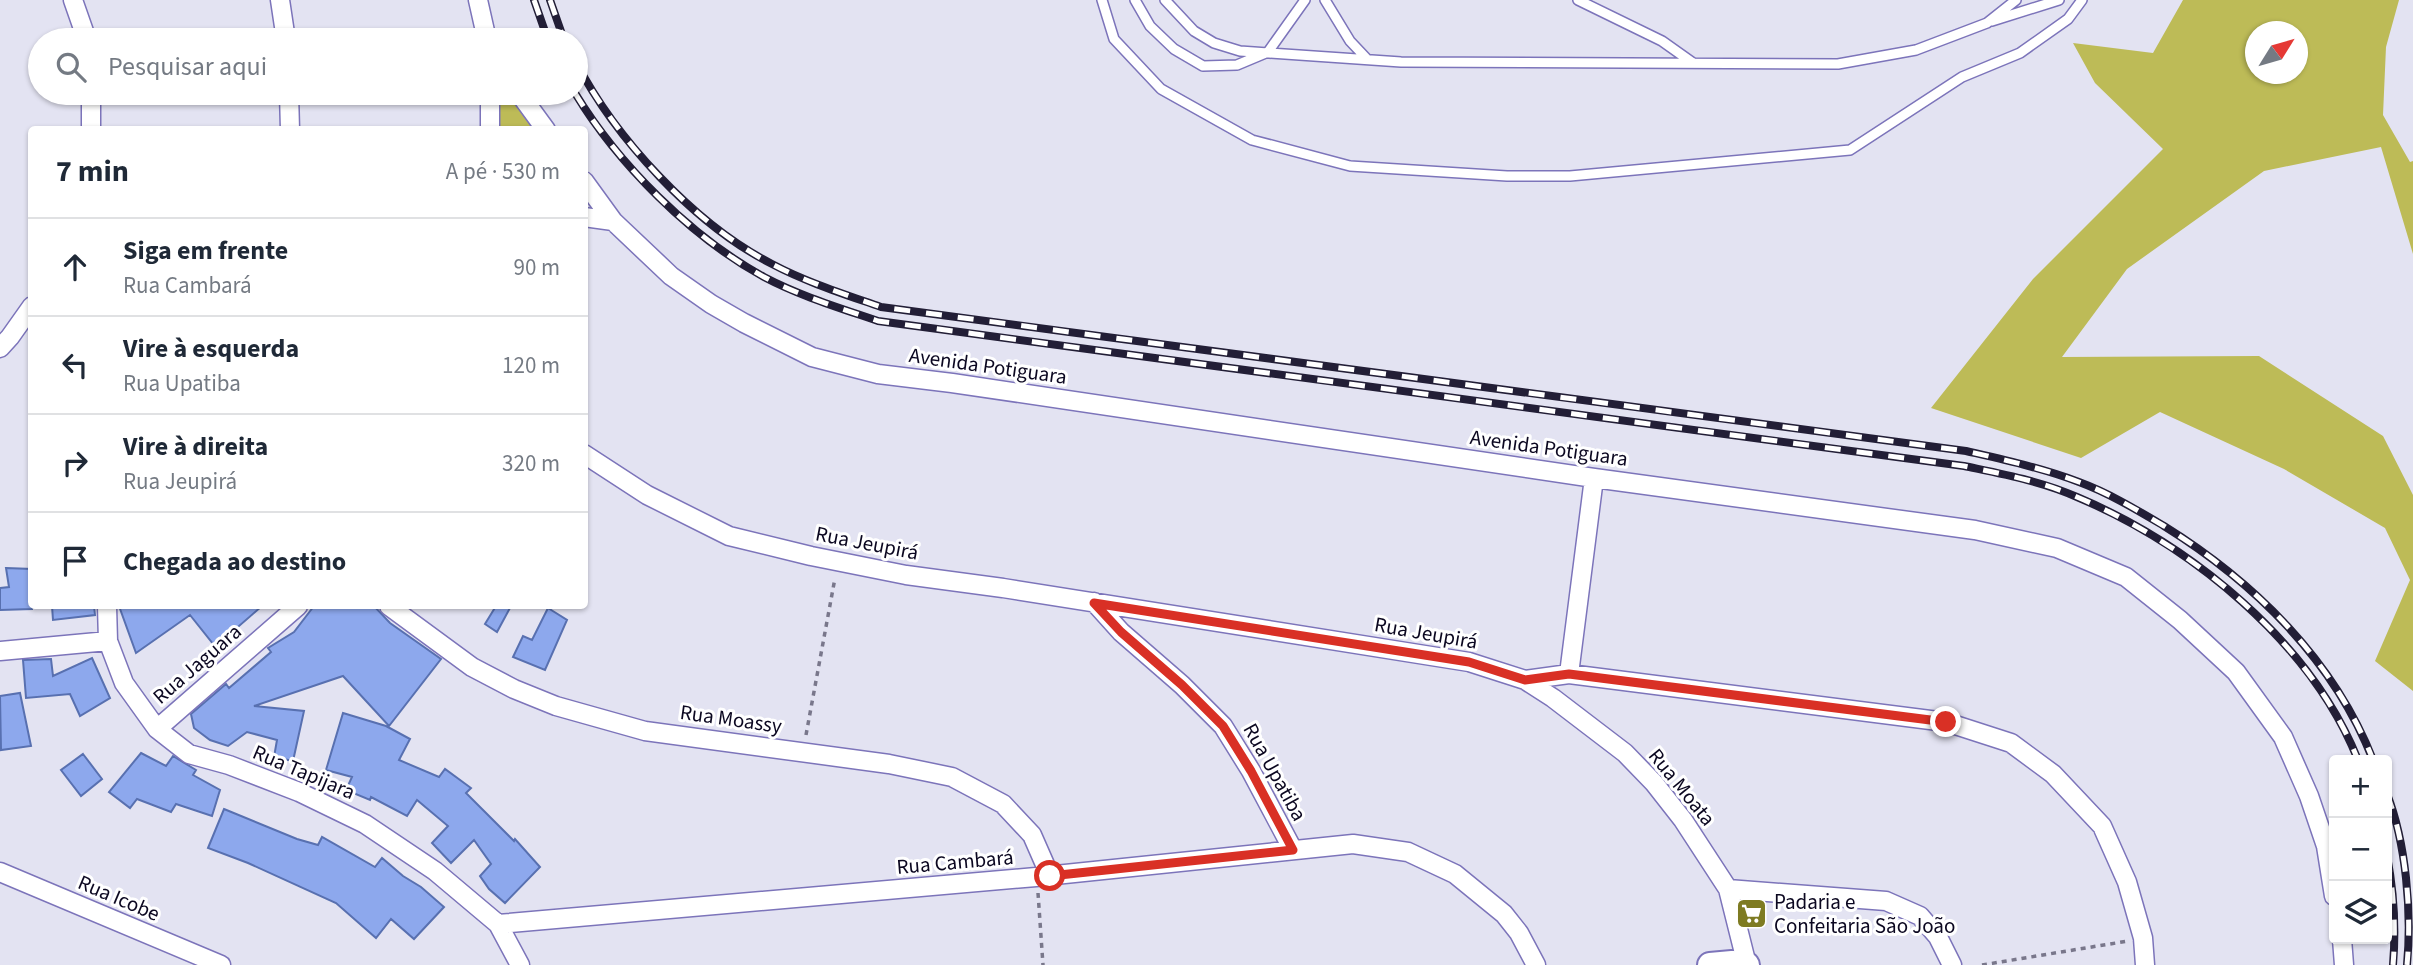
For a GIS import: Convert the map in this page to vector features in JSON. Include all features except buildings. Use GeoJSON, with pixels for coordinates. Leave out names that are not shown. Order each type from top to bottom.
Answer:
{"type":"FeatureCollection","features":[{"type":"Feature","properties":{"kind":"street"},"geometry":{"type":"LineString","coordinates":[[73,0],[83,28]]}},
{"type":"Feature","properties":{"kind":"street"},"geometry":{"type":"LineString","coordinates":[[280,0],[284,28]]}},
{"type":"Feature","properties":{"kind":"street"},"geometry":{"type":"LineString","coordinates":[[478,0],[484,28]]}},
{"type":"Feature","properties":{"kind":"street"},"geometry":{"type":"LineString","coordinates":[[91,105],[91,126]]}},
{"type":"Feature","properties":{"kind":"street"},"geometry":{"type":"LineString","coordinates":[[289,105],[290,126]]}},
{"type":"Feature","properties":{"kind":"street"},"geometry":{"type":"LineString","coordinates":[[490,105],[490,126]]}},
{"type":"Feature","properties":{"kind":"street"},"geometry":{"type":"LineString","coordinates":[[528,105],[543,126]]}},
{"type":"Feature","properties":{"kind":"street","name":"Avenida Potiguara"},"geometry":{"type":"LineString","coordinates":[[588,186],[613,220],[671,276],[711,304],[812,357],[825,361],[878,374],[1594,478],[1975,530],[2057,548],[2126,577],[2180,620],[2236,672],[2283,737],[2309,796],[2326,846],[2332,881]]}},
{"type":"Feature","properties":{"kind":"street"},"geometry":{"type":"LineString","coordinates":[[588,217],[613,220]]}},
{"type":"Feature","properties":{"kind":"street"},"geometry":{"type":"LineString","coordinates":[[0,348],[28,312]]}},
{"type":"Feature","properties":{"kind":"street","name":"Rua Jeupirá"},"geometry":{"type":"LineString","coordinates":[[588,457],[647,495],[729,536],[838,562],[906,575],[1469,662],[1525,680],[1569,674],[1946,722],[2011,743],[2053,774],[2102,827],[2127,882],[2143,938],[2145,965]]}},
{"type":"Feature","properties":{"kind":"street"},"geometry":{"type":"LineString","coordinates":[[1569,674],[1594,478]]}},
{"type":"Feature","properties":{"kind":"street","name":"Rua Upatiba"},"geometry":{"type":"LineString","coordinates":[[1094,603],[1121,632],[1182,685],[1223,726],[1251,771],[1293,850]]}},
{"type":"Feature","properties":{"kind":"street","name":"Rua Tapijara"},"geometry":{"type":"LineString","coordinates":[[107,609],[108,641],[124,683],[157,729],[189,754],[229,765],[299,792],[365,824],[435,871],[498,924],[520,965]]}},
{"type":"Feature","properties":{"kind":"street","name":"Rua Jaguara"},"geometry":{"type":"LineString","coordinates":[[157,729],[295,609]]}},
{"type":"Feature","properties":{"kind":"street","name":"Rua Moassy"},"geometry":{"type":"LineString","coordinates":[[393,609],[472,667],[514,689],[556,706],[645,730],[889,764],[952,777],[1003,804],[1032,835],[1043,877]]}},
{"type":"Feature","properties":{"kind":"street"},"geometry":{"type":"LineString","coordinates":[[0,651],[108,641]]}},
{"type":"Feature","properties":{"kind":"street","name":"Rua Moata"},"geometry":{"type":"LineString","coordinates":[[1525,680],[1625,753],[1654,783],[1683,820],[1728,889],[1747,965]]}},
{"type":"Feature","properties":{"kind":"street","name":"Rua Cambará"},"geometry":{"type":"LineString","coordinates":[[498,924],[1043,877],[1353,844],[1408,852],[1455,874],[1504,914],[1519,933],[1536,965]]}},
{"type":"Feature","properties":{"kind":"street","name":"Rua Icobe"},"geometry":{"type":"LineString","coordinates":[[0,872],[221,965]]}},
{"type":"Feature","properties":{"kind":"street"},"geometry":{"type":"LineString","coordinates":[[1728,889],[1886,901],[1920,916],[1938,937],[1952,965]]}},
{"type":"Feature","properties":{"kind":"street"},"geometry":{"type":"LineString","coordinates":[[2342,944],[2344,965]]}},
{"type":"Feature","properties":{"kind":"street"},"geometry":{"type":"LineString","coordinates":[[1710,965],[1747,965]]}},
{"type":"Feature","properties":{"kind":"lane"},"geometry":{"type":"LineString","coordinates":[[1102,0],[1114,39],[1161,89],[1252,140],[1350,166],[1507,176],[1570,176],[1850,150],[1962,77],[2020,52],[2068,19],[2082,0]]}},
{"type":"Feature","properties":{"kind":"lane"},"geometry":{"type":"LineString","coordinates":[[1135,0],[1150,26],[1174,49],[1203,66],[1237,65],[1268,52],[1305,0]]}},
{"type":"Feature","properties":{"kind":"lane"},"geometry":{"type":"LineString","coordinates":[[1165,0],[1194,31],[1214,43],[1240,51],[1415,62],[1838,64],[1916,50],[2059,0]]}},
{"type":"Feature","properties":{"kind":"lane"},"geometry":{"type":"LineString","coordinates":[[1325,0],[1350,41],[1367,60]]}},
{"type":"Feature","properties":{"kind":"lane"},"geometry":{"type":"LineString","coordinates":[[1578,0],[1662,41],[1693,63]]}},
{"type":"Feature","properties":{"kind":"lane"},"geometry":{"type":"LineString","coordinates":[[1987,23],[2016,0]]}},
{"type":"Feature","properties":{"kind":"path"},"geometry":{"type":"LineString","coordinates":[[803,752],[838,562]]}},
{"type":"Feature","properties":{"kind":"path"},"geometry":{"type":"LineString","coordinates":[[1043,877],[1043,965]]}},
{"type":"Feature","properties":{"kind":"path"},"geometry":{"type":"LineString","coordinates":[[1982,965],[2143,938]]}},
{"type":"Feature","properties":{"kind":"shaded area"},"geometry":{"type":"Polygon","coordinates":[[[2183,0],[2399,0],[2386,47],[2383,115],[2410,162],[2413,161],[2413,254],[2381,147],[2264,171],[2127,269],[2062,357],[2259,356],[2383,436],[2413,495],[2413,691],[2375,661],[2410,580],[2385,528],[2284,469],[2160,412],[2081,458],[1931,408],[2033,279],[2163,149],[2095,83],[2073,43],[2153,53],[2183,0]]]}},
{"type":"Feature","properties":{"kind":"shaded area"},"geometry":{"type":"Polygon","coordinates":[[[496,105],[518,105],[534,126],[495,126],[496,105]]]}},
{"type":"Feature","properties":{"kind":"railway"},"geometry":{"type":"LineString","coordinates":[[534,0],[544,28]]}},
{"type":"Feature","properties":{"kind":"railway"},"geometry":{"type":"LineString","coordinates":[[550,0],[560,28]]}},
{"type":"Feature","properties":{"kind":"railway"},"geometry":{"type":"LineString","coordinates":[[588,84],[635,149],[686,203],[714,227],[772,264],[881,307],[1966,451],[2037,468],[2079,482],[2164,526],[2229,572],[2259,598],[2288,626],[2337,689],[2371,755]]}},
{"type":"Feature","properties":{"kind":"railway"},"geometry":{"type":"LineString","coordinates":[[583,105],[612,146],[658,197],[683,220],[737,261],[778,284],[878,321],[1964,466],[2021,478],[2063,491],[2120,517],[2162,542],[2204,570],[2243,602],[2310,676],[2337,717],[2356,755]]}},
{"type":"Feature","properties":{"kind":"railway"},"geometry":{"type":"LineString","coordinates":[[2392,808],[2406,878],[2409,923],[2407,965]]}},
{"type":"Feature","properties":{"kind":"railway"},"geometry":{"type":"LineString","coordinates":[[2391,881],[2394,911],[2393,965]]}},
{"type":"Feature","properties":{"kind":"place","name":"Padaria e Confeitaria São João"},"geometry":{"type":"Point","coordinates":[1751,914]}},
{"type":"Feature","properties":{"kind":"route"},"geometry":{"type":"LineString","coordinates":[[1050,876],[1293,850],[1251,771],[1223,726],[1182,685],[1121,632],[1094,603],[1469,662],[1525,680],[1569,674],[1946,722]]}}]}
